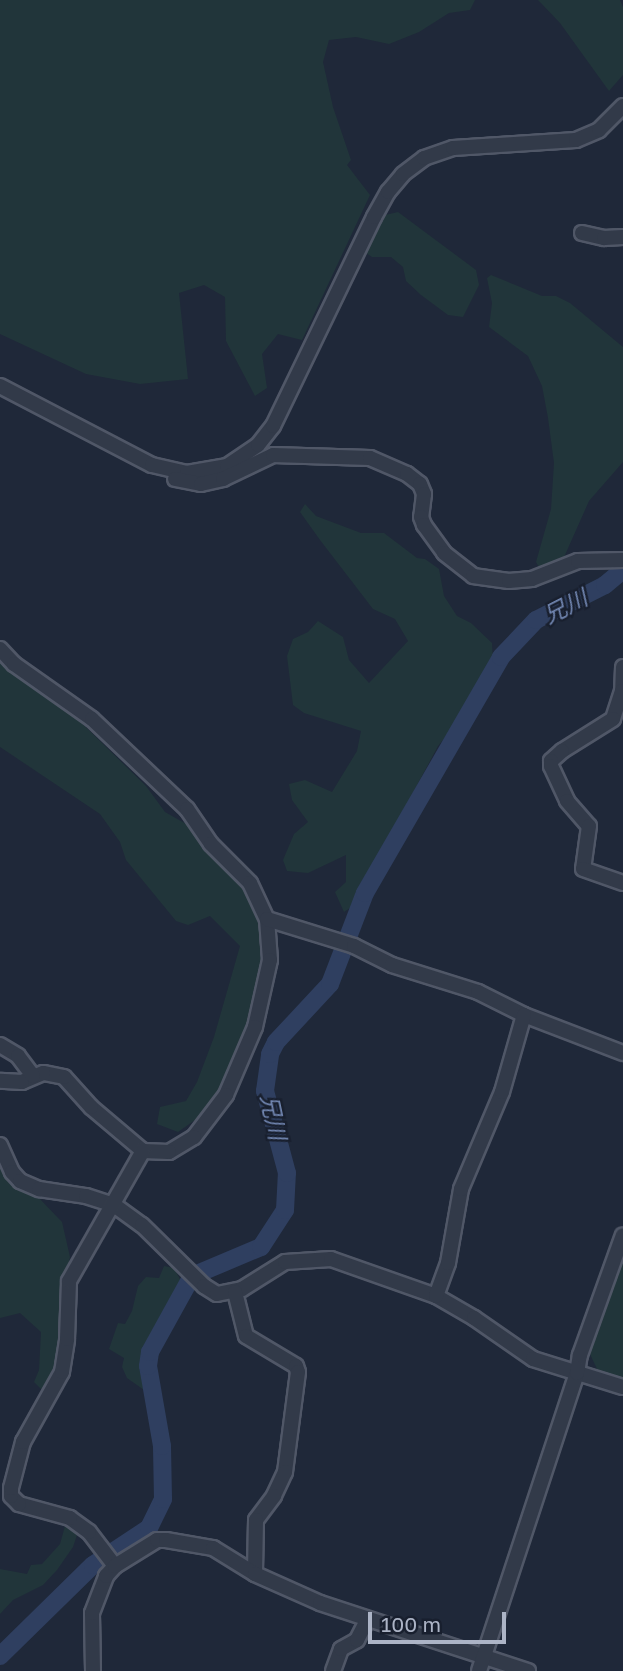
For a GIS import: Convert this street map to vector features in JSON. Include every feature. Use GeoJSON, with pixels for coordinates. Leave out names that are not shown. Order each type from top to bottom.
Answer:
{"type":"FeatureCollection","features":[{"type":"Feature","properties":{"kind":"street"},"geometry":{"type":"LineString","coordinates":[[0,386],[152,465],[170,471],[209,471],[228,466],[242,458],[267,435],[374,217],[388,192],[403,174],[436,152],[467,146],[576,140],[599,130],[623,106]]}},
{"type":"Feature","properties":{"kind":"street"},"geometry":{"type":"LineString","coordinates":[[582,233],[604,238],[623,237]]}},
{"type":"Feature","properties":{"kind":"street"},"geometry":{"type":"LineString","coordinates":[[170,471],[176,480],[201,484],[223,479],[273,455],[370,458],[407,474],[420,484],[424,494],[421,517],[424,525],[444,552],[473,576],[509,581],[532,579],[578,561],[623,560]]}},
{"type":"Feature","properties":{"kind":"street"},"geometry":{"type":"LineString","coordinates":[[0,649],[14,664],[92,719],[120,748],[161,781],[199,823],[211,844],[246,878],[267,919],[270,970],[255,1027],[226,1095],[194,1137],[169,1152],[142,1151],[91,1107],[64,1077],[43,1073],[22,1082],[0,1081]]}},
{"type":"Feature","properties":{"kind":"street"},"geometry":{"type":"LineString","coordinates":[[623,667],[622,691],[613,719],[562,751],[551,761],[567,800],[589,826],[583,869],[623,883]]}},
{"type":"Feature","properties":{"kind":"street"},"geometry":{"type":"LineString","coordinates":[[267,919],[354,946],[392,965],[478,992],[524,1014],[623,1053]]}},
{"type":"Feature","properties":{"kind":"street"},"geometry":{"type":"LineString","coordinates":[[436,1296],[448,1264],[461,1189],[502,1092],[524,1014]]}},
{"type":"Feature","properties":{"kind":"street"},"geometry":{"type":"LineString","coordinates":[[0,1045],[18,1056],[33,1076]]}},
{"type":"Feature","properties":{"kind":"street"},"geometry":{"type":"LineString","coordinates":[[0,1145],[12,1172],[30,1186],[86,1196],[114,1205],[142,1225],[204,1286],[217,1294],[235,1292],[276,1265],[321,1257],[436,1296],[474,1318],[533,1359],[623,1387]]}},
{"type":"Feature","properties":{"kind":"street"},"geometry":{"type":"LineString","coordinates":[[113,1563],[99,1544],[70,1518],[19,1504],[13,1500],[11,1488],[23,1442],[62,1372],[67,1339],[69,1281],[142,1151]]}},
{"type":"Feature","properties":{"kind":"street"},"geometry":{"type":"LineString","coordinates":[[481,1664],[577,1373],[580,1355],[623,1235]]}},
{"type":"Feature","properties":{"kind":"street"},"geometry":{"type":"LineString","coordinates":[[235,1292],[246,1336],[296,1366],[298,1373],[285,1472],[274,1496],[256,1520],[255,1574]]}},
{"type":"Feature","properties":{"kind":"street"},"geometry":{"type":"LineString","coordinates":[[93,1671],[92,1613],[113,1563],[157,1540],[166,1539],[213,1548],[255,1574],[481,1664],[528,1671]]}},
{"type":"Feature","properties":{"kind":"street"},"geometry":{"type":"LineString","coordinates":[[333,1671],[341,1648],[358,1640],[367,1620]]}},
{"type":"Feature","properties":{"kind":"green space"},"geometry":{"type":"Polygon","coordinates":[[[0,0],[475,0],[470,10],[449,13],[419,32],[389,44],[356,37],[329,40],[323,62],[333,107],[351,160],[347,165],[370,195],[302,340],[278,334],[262,354],[267,388],[255,396],[226,341],[225,297],[204,285],[179,293],[188,379],[140,384],[86,374],[0,334],[0,0]]]}},
{"type":"Feature","properties":{"kind":"green space"},"geometry":{"type":"Polygon","coordinates":[[[538,0],[620,0],[623,7],[623,75],[609,91],[560,23],[538,0]]]}},
{"type":"Feature","properties":{"kind":"green space"},"geometry":{"type":"Polygon","coordinates":[[[398,212],[476,270],[479,285],[463,317],[448,315],[421,295],[406,281],[403,267],[391,257],[372,257],[366,253],[367,237],[381,216],[398,212]]]}},
{"type":"Feature","properties":{"kind":"green space"},"geometry":{"type":"Polygon","coordinates":[[[491,275],[542,296],[556,296],[570,303],[623,347],[623,462],[589,501],[561,564],[540,569],[536,562],[551,509],[554,463],[548,418],[542,386],[528,356],[489,327],[492,303],[487,278],[491,275]]]}},
{"type":"Feature","properties":{"kind":"green space"},"geometry":{"type":"Polygon","coordinates":[[[305,504],[316,516],[361,533],[384,533],[417,558],[425,559],[439,569],[444,596],[457,616],[471,623],[492,643],[493,662],[465,713],[438,746],[378,858],[360,884],[350,908],[344,912],[335,892],[346,882],[346,855],[308,873],[287,871],[283,860],[294,834],[308,822],[292,800],[289,784],[305,780],[332,792],[357,751],[361,731],[304,713],[293,705],[287,656],[293,639],[308,632],[318,621],[343,637],[349,660],[369,683],[408,641],[395,619],[373,609],[320,540],[300,512],[305,504]]]}},
{"type":"Feature","properties":{"kind":"green space"},"geometry":{"type":"Polygon","coordinates":[[[0,662],[54,696],[146,786],[165,812],[195,829],[250,897],[262,923],[264,966],[251,1026],[224,1077],[217,1099],[202,1115],[178,1132],[157,1124],[160,1107],[186,1101],[197,1082],[214,1037],[240,946],[210,916],[188,925],[176,921],[126,860],[120,842],[100,814],[0,747],[0,662]]]}},
{"type":"Feature","properties":{"kind":"green space"},"geometry":{"type":"Polygon","coordinates":[[[0,1163],[11,1181],[27,1194],[38,1197],[62,1222],[70,1257],[62,1296],[62,1332],[53,1382],[42,1390],[34,1382],[39,1370],[41,1332],[20,1313],[0,1318],[0,1163]]]}},
{"type":"Feature","properties":{"kind":"green space"},"geometry":{"type":"Polygon","coordinates":[[[623,1253],[623,1378],[597,1369],[589,1352],[623,1253]]]}},
{"type":"Feature","properties":{"kind":"green space"},"geometry":{"type":"Polygon","coordinates":[[[164,1266],[174,1268],[181,1281],[148,1342],[142,1364],[147,1383],[144,1390],[127,1378],[122,1367],[124,1358],[109,1349],[118,1323],[125,1324],[132,1311],[138,1286],[146,1277],[159,1278],[164,1266]]]}},
{"type":"Feature","properties":{"kind":"green space"},"geometry":{"type":"Polygon","coordinates":[[[71,1523],[79,1529],[73,1547],[57,1570],[43,1585],[13,1600],[0,1614],[0,1569],[27,1574],[31,1565],[42,1564],[60,1544],[65,1526],[71,1523]]]}},
{"type":"Feature","properties":{"kind":"waterway","name":"兄川"},"geometry":{"type":"LineString","coordinates":[[0,1656],[93,1565],[149,1528],[163,1499],[162,1446],[148,1366],[150,1352],[192,1276],[261,1247],[285,1210],[287,1173],[265,1091],[270,1054],[276,1042],[330,984],[365,893],[501,657],[536,620],[605,585],[623,570]]}}]}
